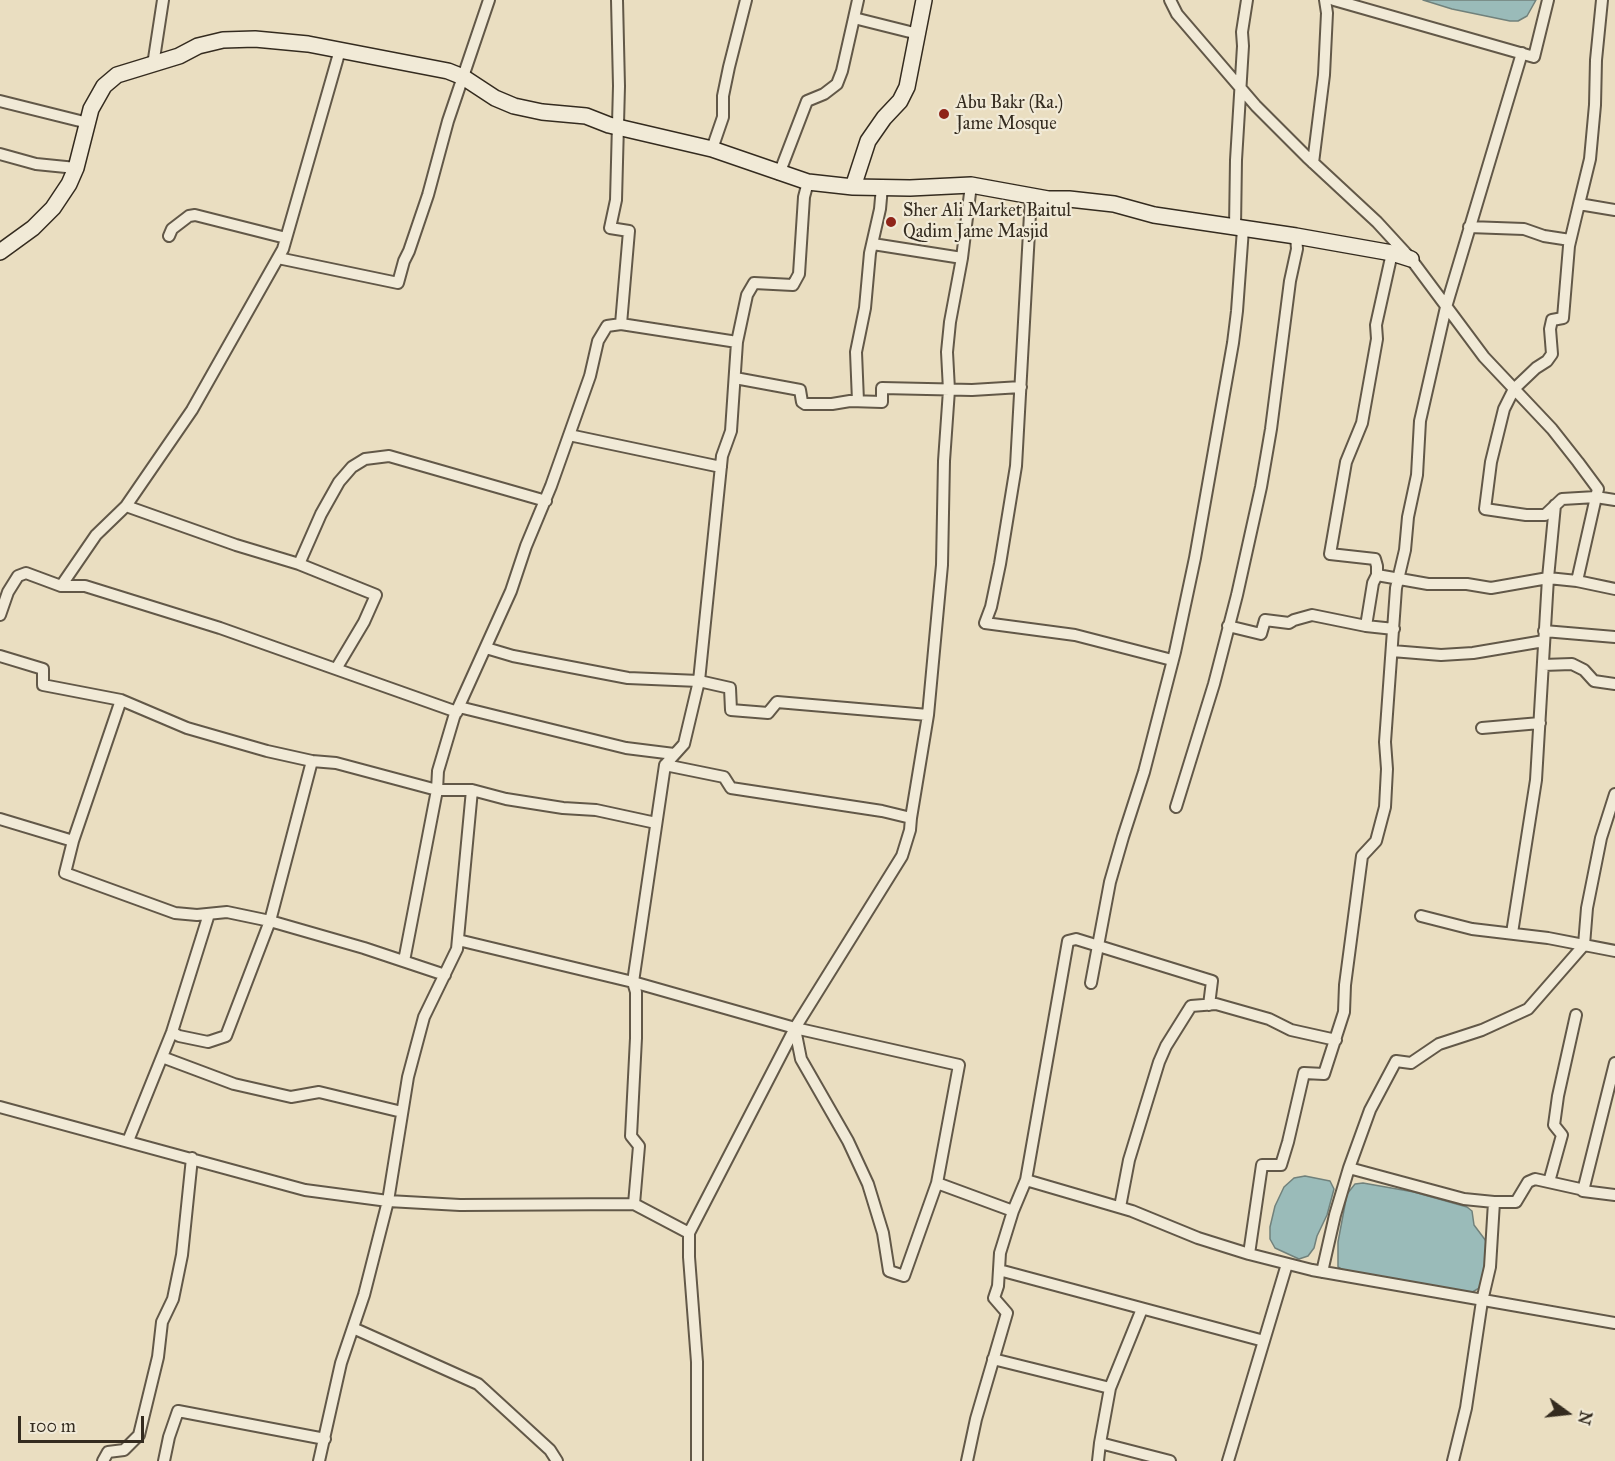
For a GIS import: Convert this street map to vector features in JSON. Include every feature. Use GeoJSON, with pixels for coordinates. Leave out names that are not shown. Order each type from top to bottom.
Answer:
{"type":"FeatureCollection","features":[{"type":"Feature","properties":{"kind":"street"},"geometry":{"type":"LineString","coordinates":[[153,65],[161,25],[163,0]]}},
{"type":"Feature","properties":{"kind":"street"},"geometry":{"type":"LineString","coordinates":[[278,258],[398,283],[428,195],[448,121],[489,0]]}},
{"type":"Feature","properties":{"kind":"street"},"geometry":{"type":"LineString","coordinates":[[617,0],[616,200],[610,228],[629,231],[621,324]]}},
{"type":"Feature","properties":{"kind":"street"},"geometry":{"type":"LineString","coordinates":[[712,149],[723,117],[723,96],[746,0]]}},
{"type":"Feature","properties":{"kind":"street"},"geometry":{"type":"LineString","coordinates":[[779,174],[807,101],[824,94],[837,84],[858,0]]}},
{"type":"Feature","properties":{"kind":"street"},"geometry":{"type":"LineString","coordinates":[[853,187],[868,141],[884,118],[900,101],[907,87],[924,0]]}},
{"type":"Feature","properties":{"kind":"street"},"geometry":{"type":"LineString","coordinates":[[1170,0],[1177,14],[1240,88],[1313,163],[1377,222],[1411,259],[1484,357],[1552,429],[1598,489],[1577,581]]}},
{"type":"Feature","properties":{"kind":"street"},"geometry":{"type":"LineString","coordinates":[[1091,983],[1110,882],[1144,772],[1172,660],[1213,463],[1233,343],[1238,311],[1242,32],[1247,0]]}},
{"type":"Feature","properties":{"kind":"street"},"geometry":{"type":"LineString","coordinates":[[1313,163],[1324,75],[1327,13],[1325,0]]}},
{"type":"Feature","properties":{"kind":"street"},"geometry":{"type":"LineString","coordinates":[[1334,0],[1534,57],[1548,0]]}},
{"type":"Feature","properties":{"kind":"street"},"geometry":{"type":"LineString","coordinates":[[1602,0],[1589,168],[1570,240],[1563,318],[1552,321],[1550,329],[1552,354],[1514,389],[1504,409],[1491,462],[1485,509],[1545,515],[1562,499],[1596,497],[1615,500]]}},
{"type":"Feature","properties":{"kind":"street"},"geometry":{"type":"LineString","coordinates":[[854,18],[918,34]]}},
{"type":"Feature","properties":{"kind":"street"},"geometry":{"type":"LineString","coordinates":[[0,252],[33,228],[52,208],[69,184],[76,168],[91,110],[104,86],[117,75],[153,65],[198,46],[223,40],[255,39],[308,44],[448,71],[463,77],[495,98],[514,106],[542,112],[586,116],[712,149],[779,174],[808,182],[853,187],[971,185],[1031,196],[1114,204],[1154,215],[1296,236],[1392,253],[1411,259]]}},
{"type":"Feature","properties":{"kind":"street"},"geometry":{"type":"LineString","coordinates":[[62,586],[96,536],[126,506],[192,410],[278,258],[286,238],[340,50]]}},
{"type":"Feature","properties":{"kind":"street"},"geometry":{"type":"LineString","coordinates":[[1249,1254],[1262,1165],[1281,1165],[1304,1073],[1324,1074],[1344,1012],[1345,985],[1362,856],[1376,841],[1385,807],[1387,769],[1385,742],[1398,579],[1417,475],[1420,421],[1446,307],[1522,53]]}},
{"type":"Feature","properties":{"kind":"street"},"geometry":{"type":"LineString","coordinates":[[0,101],[88,123]]}},
{"type":"Feature","properties":{"kind":"street"},"geometry":{"type":"LineString","coordinates":[[0,154],[36,164],[76,168]]}},
{"type":"Feature","properties":{"kind":"street"},"geometry":{"type":"LineString","coordinates":[[634,1204],[639,1146],[631,1136],[636,1038],[636,992],[633,982],[664,765],[684,744],[699,681],[722,456],[731,430],[737,342],[747,295],[754,283],[793,285],[800,274],[804,197],[808,182]]}},
{"type":"Feature","properties":{"kind":"street"},"geometry":{"type":"LineString","coordinates":[[697,1461],[697,1362],[689,1233],[795,1028],[903,856],[928,715],[942,566],[948,390],[947,352],[971,185]]}},
{"type":"Feature","properties":{"kind":"street"},"geometry":{"type":"LineString","coordinates":[[858,401],[856,352],[865,308],[870,253],[880,209],[882,187]]}},
{"type":"Feature","properties":{"kind":"street"},"geometry":{"type":"LineString","coordinates":[[1031,196],[1016,466],[1000,564],[991,607],[985,623],[1075,635],[1172,660]]}},
{"type":"Feature","properties":{"kind":"street"},"geometry":{"type":"LineString","coordinates":[[1579,204],[1615,210]]}},
{"type":"Feature","properties":{"kind":"street"},"geometry":{"type":"LineString","coordinates":[[169,236],[172,229],[189,216],[195,215],[286,238]]}},
{"type":"Feature","properties":{"kind":"street"},"geometry":{"type":"LineString","coordinates":[[1469,226],[1524,229],[1544,236],[1570,240]]}},
{"type":"Feature","properties":{"kind":"street"},"geometry":{"type":"LineString","coordinates":[[1176,807],[1214,684],[1254,518],[1268,450],[1290,281],[1297,249],[1296,236]]}},
{"type":"Feature","properties":{"kind":"street"},"geometry":{"type":"LineString","coordinates":[[873,244],[962,258]]}},
{"type":"Feature","properties":{"kind":"street"},"geometry":{"type":"LineString","coordinates":[[1366,626],[1373,583],[1377,575],[1375,559],[1330,554],[1346,462],[1362,423],[1377,339],[1376,325],[1392,253]]}},
{"type":"Feature","properties":{"kind":"street"},"geometry":{"type":"LineString","coordinates":[[404,961],[437,790],[438,771],[458,710],[511,591],[526,546],[546,501],[590,376],[598,340],[607,326],[621,324],[737,342]]}},
{"type":"Feature","properties":{"kind":"street"},"geometry":{"type":"LineString","coordinates":[[735,378],[800,390],[802,402],[805,404],[882,402],[882,388],[948,390],[1021,387]]}},
{"type":"Feature","properties":{"kind":"street"},"geometry":{"type":"LineString","coordinates":[[569,435],[721,467]]}},
{"type":"Feature","properties":{"kind":"street"},"geometry":{"type":"LineString","coordinates":[[299,564],[321,514],[339,482],[352,467],[365,459],[389,456],[546,501]]}},
{"type":"Feature","properties":{"kind":"street"},"geometry":{"type":"LineString","coordinates":[[1512,933],[1536,780],[1548,578],[1555,505]]}},
{"type":"Feature","properties":{"kind":"street"},"geometry":{"type":"LineString","coordinates":[[126,506],[236,545],[299,564],[376,595],[364,622],[336,669]]}},
{"type":"Feature","properties":{"kind":"street"},"geometry":{"type":"LineString","coordinates":[[0,615],[8,592],[18,576],[26,573],[62,586],[85,586],[220,628],[458,710],[626,748],[674,754]]}},
{"type":"Feature","properties":{"kind":"street"},"geometry":{"type":"LineString","coordinates":[[1377,575],[1428,584],[1467,584],[1491,588],[1548,578],[1615,589]]}},
{"type":"Feature","properties":{"kind":"street"},"geometry":{"type":"LineString","coordinates":[[1228,626],[1261,634],[1265,620],[1289,623],[1311,615],[1394,629]]}},
{"type":"Feature","properties":{"kind":"street"},"geometry":{"type":"LineString","coordinates":[[1392,651],[1441,656],[1473,653],[1544,636],[1615,637]]}},
{"type":"Feature","properties":{"kind":"street"},"geometry":{"type":"LineString","coordinates":[[486,648],[513,656],[628,678],[699,681],[730,688],[731,710],[768,713],[777,702],[928,715]]}},
{"type":"Feature","properties":{"kind":"street"},"geometry":{"type":"LineString","coordinates":[[0,656],[43,669],[44,685],[121,700],[187,728],[267,751],[312,761],[336,763],[437,790],[472,790],[506,799],[563,808],[596,810],[656,823]]}},
{"type":"Feature","properties":{"kind":"street"},"geometry":{"type":"LineString","coordinates":[[1543,665],[1572,664],[1584,670],[1594,681],[1615,684]]}},
{"type":"Feature","properties":{"kind":"street"},"geometry":{"type":"LineString","coordinates":[[121,700],[73,841],[65,873],[175,913],[197,915],[227,912],[270,921],[445,975]]}},
{"type":"Feature","properties":{"kind":"street"},"geometry":{"type":"LineString","coordinates":[[1482,728],[1540,723]]}},
{"type":"Feature","properties":{"kind":"street"},"geometry":{"type":"LineString","coordinates":[[172,1032],[179,1036],[208,1042],[226,1036],[270,921],[312,761]]}},
{"type":"Feature","properties":{"kind":"street"},"geometry":{"type":"LineString","coordinates":[[664,765],[724,777],[731,788],[882,811],[911,818]]}},
{"type":"Feature","properties":{"kind":"street"},"geometry":{"type":"LineString","coordinates":[[319,1461],[341,1364],[388,1201],[408,1077],[424,1017],[457,949],[472,790]]}},
{"type":"Feature","properties":{"kind":"street"},"geometry":{"type":"LineString","coordinates":[[1322,1272],[1349,1168],[1370,1110],[1396,1061],[1411,1063],[1440,1044],[1482,1030],[1528,1009],[1584,945],[1587,908],[1599,849],[1615,794]]}},
{"type":"Feature","properties":{"kind":"street"},"geometry":{"type":"LineString","coordinates":[[0,819],[73,841]]}},
{"type":"Feature","properties":{"kind":"street"},"geometry":{"type":"LineString","coordinates":[[128,1141],[172,1032],[209,914]]}},
{"type":"Feature","properties":{"kind":"street"},"geometry":{"type":"LineString","coordinates":[[1421,916],[1472,929],[1512,933],[1615,951]]}},
{"type":"Feature","properties":{"kind":"street"},"geometry":{"type":"LineString","coordinates":[[966,1461],[1007,1312],[994,1298],[998,1286],[1000,1253],[1026,1180],[1068,941],[1076,939],[1212,981],[1209,1005]]}},
{"type":"Feature","properties":{"kind":"street"},"geometry":{"type":"LineString","coordinates":[[458,940],[633,982],[795,1028],[959,1065],[937,1183],[904,1276],[889,1270],[883,1233],[868,1184],[848,1141],[801,1059],[795,1028]]}},
{"type":"Feature","properties":{"kind":"street"},"geometry":{"type":"LineString","coordinates":[[1120,1207],[1129,1160],[1159,1062],[1166,1046],[1191,1006],[1216,1004],[1269,1020],[1291,1030],[1336,1040]]}},
{"type":"Feature","properties":{"kind":"street"},"geometry":{"type":"LineString","coordinates":[[1549,1182],[1562,1135],[1554,1125],[1576,1015]]}},
{"type":"Feature","properties":{"kind":"street"},"geometry":{"type":"LineString","coordinates":[[162,1057],[234,1084],[291,1097],[319,1092],[402,1112]]}},
{"type":"Feature","properties":{"kind":"street"},"geometry":{"type":"LineString","coordinates":[[1583,1191],[1615,1063]]}},
{"type":"Feature","properties":{"kind":"street"},"geometry":{"type":"LineString","coordinates":[[0,1107],[305,1190],[388,1201],[460,1205],[634,1204],[689,1233]]}},
{"type":"Feature","properties":{"kind":"street"},"geometry":{"type":"LineString","coordinates":[[103,1461],[108,1452],[124,1450],[139,1435],[158,1357],[162,1322],[173,1299],[182,1255],[192,1158]]}},
{"type":"Feature","properties":{"kind":"street"},"geometry":{"type":"LineString","coordinates":[[1349,1168],[1464,1199],[1516,1202],[1528,1182],[1534,1179],[1583,1191],[1615,1195]]}},
{"type":"Feature","properties":{"kind":"street"},"geometry":{"type":"LineString","coordinates":[[1026,1180],[1120,1207],[1198,1238],[1287,1264],[1482,1301],[1615,1323]]}},
{"type":"Feature","properties":{"kind":"street"},"geometry":{"type":"LineString","coordinates":[[937,1183],[1013,1212]]}},
{"type":"Feature","properties":{"kind":"street"},"geometry":{"type":"LineString","coordinates":[[1453,1461],[1466,1408],[1482,1301],[1490,1267],[1494,1202]]}},
{"type":"Feature","properties":{"kind":"street"},"geometry":{"type":"LineString","coordinates":[[1228,1461],[1287,1264]]}},
{"type":"Feature","properties":{"kind":"street"},"geometry":{"type":"LineString","coordinates":[[999,1270],[1264,1341]]}},
{"type":"Feature","properties":{"kind":"street"},"geometry":{"type":"LineString","coordinates":[[1098,1461],[1110,1388],[1142,1309]]}},
{"type":"Feature","properties":{"kind":"street"},"geometry":{"type":"LineString","coordinates":[[353,1328],[478,1384],[550,1450],[557,1461]]}},
{"type":"Feature","properties":{"kind":"street"},"geometry":{"type":"LineString","coordinates":[[993,1359],[1110,1388]]}},
{"type":"Feature","properties":{"kind":"street"},"geometry":{"type":"LineString","coordinates":[[164,1461],[178,1411],[325,1439]]}},
{"type":"Feature","properties":{"kind":"street"},"geometry":{"type":"LineString","coordinates":[[1100,1443],[1170,1461]]}},
{"type":"Feature","properties":{"kind":"water"},"geometry":{"type":"Polygon","coordinates":[[[1423,0],[1536,0],[1527,16],[1518,21],[1510,21],[1452,9],[1423,0]]]}},
{"type":"Feature","properties":{"kind":"water"},"geometry":{"type":"Polygon","coordinates":[[[1305,1176],[1330,1181],[1334,1189],[1314,1248],[1308,1256],[1299,1259],[1275,1248],[1270,1239],[1270,1227],[1275,1206],[1284,1187],[1294,1178],[1305,1176]]]}},
{"type":"Feature","properties":{"kind":"water"},"geometry":{"type":"Polygon","coordinates":[[[1363,1183],[1414,1192],[1467,1207],[1472,1211],[1474,1225],[1486,1241],[1487,1250],[1481,1287],[1469,1294],[1343,1270],[1338,1267],[1338,1242],[1347,1194],[1355,1184],[1363,1183]]]}},
{"type":"Feature","properties":{"kind":"place","name":"Abu Bakr (Ra.) Jame Mosque"},"geometry":{"type":"Point","coordinates":[944,114]}},
{"type":"Feature","properties":{"kind":"place","name":"Sher Ali Market Baitul Qadim Jame Masjid"},"geometry":{"type":"Point","coordinates":[891,222]}}]}
